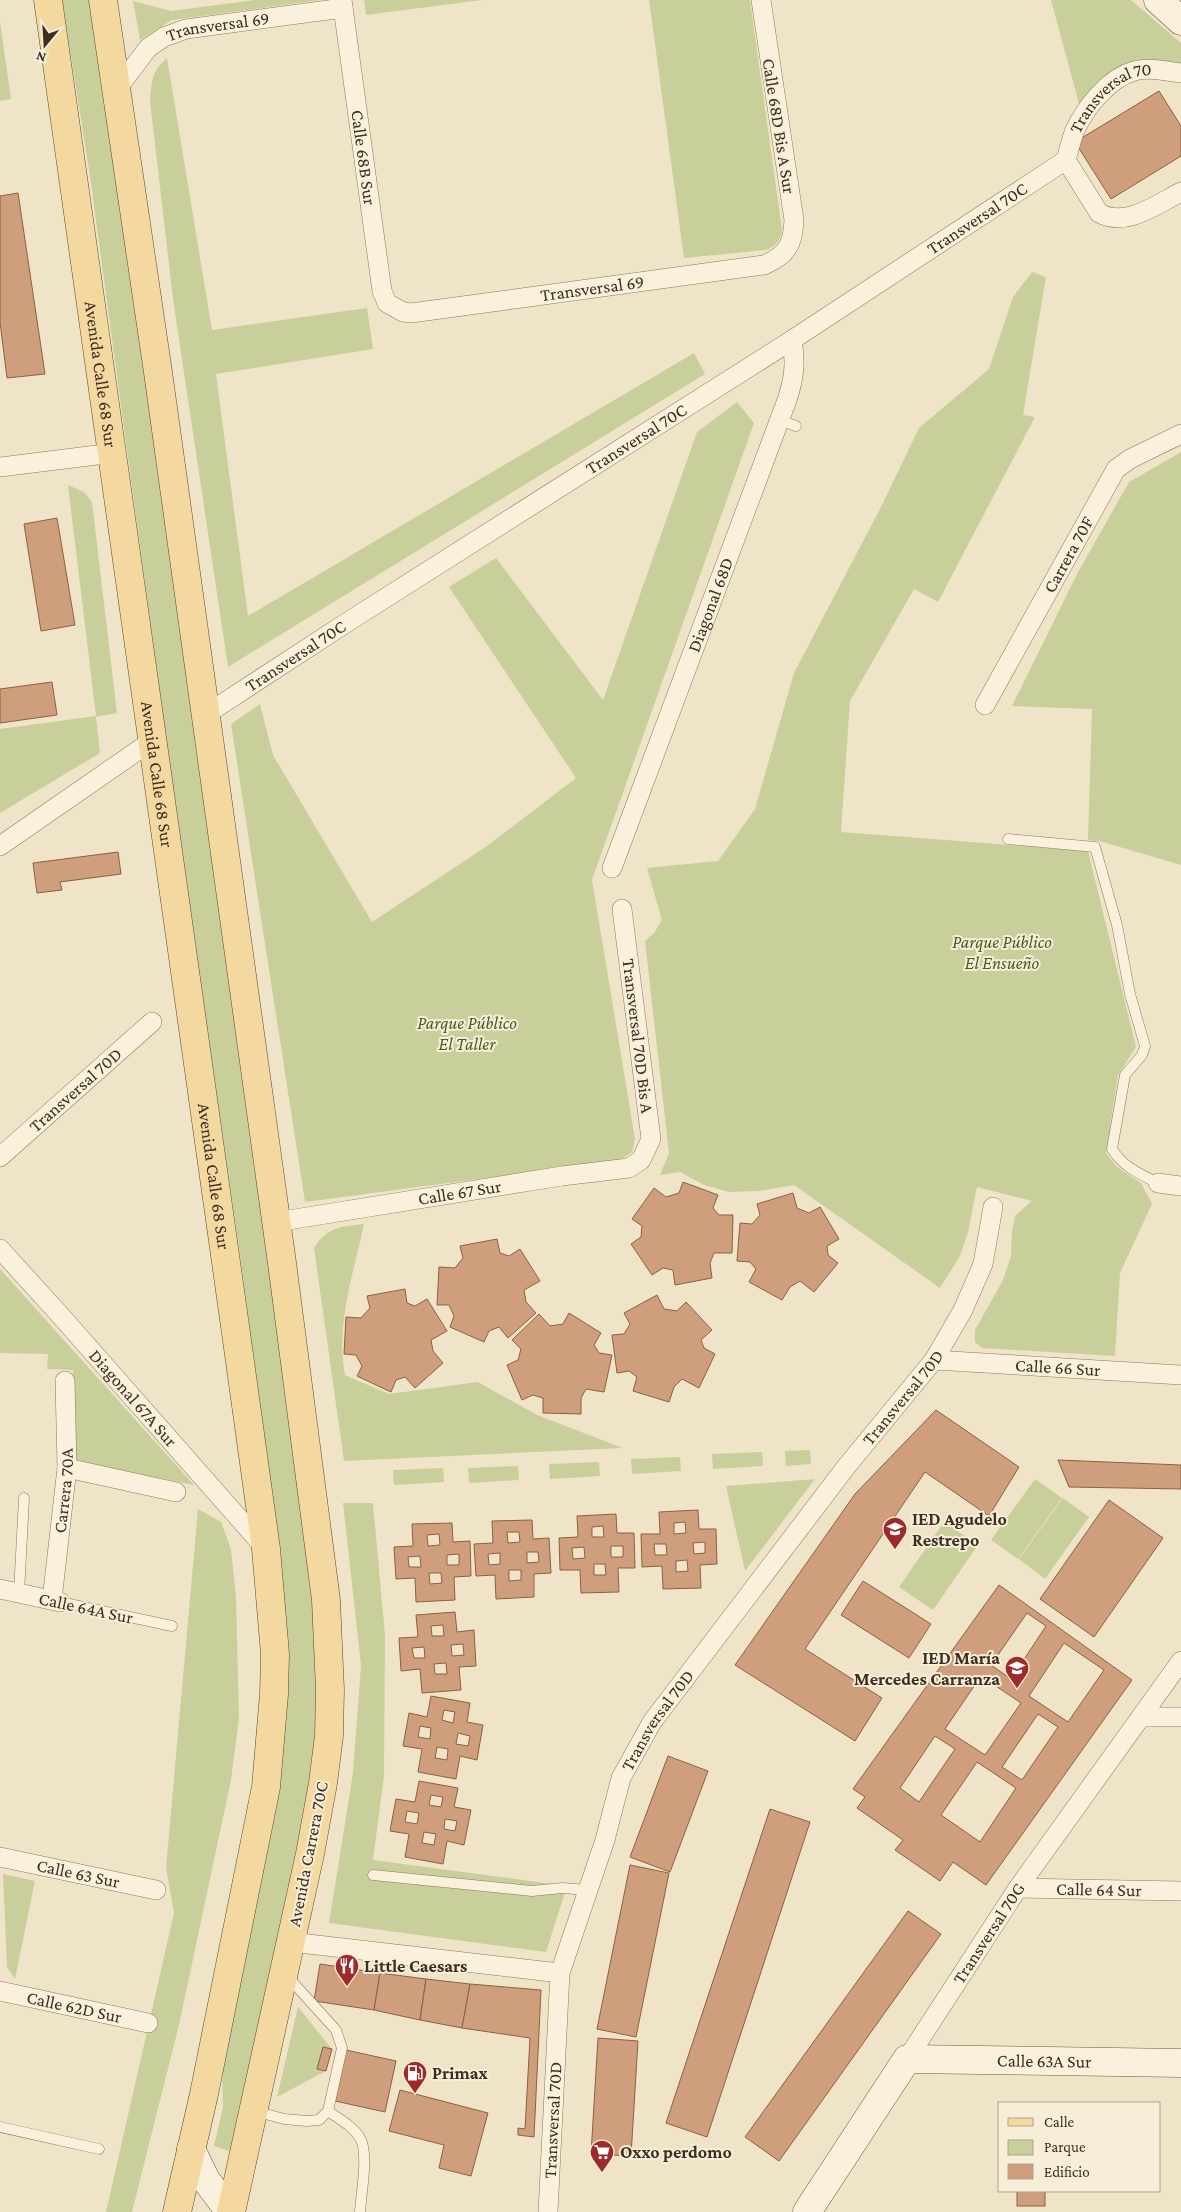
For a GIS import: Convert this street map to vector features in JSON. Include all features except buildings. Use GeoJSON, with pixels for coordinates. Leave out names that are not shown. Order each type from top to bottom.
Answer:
{"type":"FeatureCollection","features":[{"type":"Feature","properties":{"kind":"main road","name":"Avenida Calle 68 Sur"},"geometry":{"type":"LineString","coordinates":[[48,0],[266,1549]]}},
{"type":"Feature","properties":{"kind":"main road"},"geometry":{"type":"LineString","coordinates":[[103,0],[276,1222]]}},
{"type":"Feature","properties":{"kind":"main road","name":"Avenida Carrera 70C"},"geometry":{"type":"LineString","coordinates":[[231,2212],[310,1854],[329,1736],[329,1648],[312,1490],[276,1222]]}},
{"type":"Feature","properties":{"kind":"main road"},"geometry":{"type":"LineString","coordinates":[[176,2212],[191,2149],[266,1787],[274,1694],[275,1654],[266,1549]]}},
{"type":"Feature","properties":{"kind":"street","name":"Calle 68D Bis A Sur"},"geometry":{"type":"LineString","coordinates":[[761,0],[794,220],[793,236],[787,250]]}},
{"type":"Feature","properties":{"kind":"street"},"geometry":{"type":"LineString","coordinates":[[1158,0],[1181,21]]}},
{"type":"Feature","properties":{"kind":"street","name":"Transversal 69"},"geometry":{"type":"LineString","coordinates":[[117,89],[148,48],[164,37],[186,29],[342,4]]}},
{"type":"Feature","properties":{"kind":"street","name":"Calle 68B Sur"},"geometry":{"type":"LineString","coordinates":[[342,4],[382,291],[386,303],[395,309]]}},
{"type":"Feature","properties":{"kind":"street","name":"Transversal 70"},"geometry":{"type":"LineString","coordinates":[[1066,160],[1075,130],[1088,110],[1104,90],[1123,75],[1136,70],[1181,72]]}},
{"type":"Feature","properties":{"kind":"street"},"geometry":{"type":"LineString","coordinates":[[1066,160],[1099,213],[1105,216],[1132,217],[1181,192]]}},
{"type":"Feature","properties":{"kind":"street","name":"Transversal 70C"},"geometry":{"type":"LineString","coordinates":[[205,715],[346,623],[792,340],[1066,160]]}},
{"type":"Feature","properties":{"kind":"street","name":"Transversal 69"},"geometry":{"type":"LineString","coordinates":[[395,309],[411,313],[764,265],[778,259],[787,250]]}},
{"type":"Feature","properties":{"kind":"street","name":"Diagonal 68D"},"geometry":{"type":"LineString","coordinates":[[612,868],[788,423],[796,359],[792,340]]}},
{"type":"Feature","properties":{"kind":"street","name":"Carrera 70F"},"geometry":{"type":"LineString","coordinates":[[985,705],[1116,469],[1130,459],[1181,434]]}},
{"type":"Feature","properties":{"kind":"street"},"geometry":{"type":"LineString","coordinates":[[0,467],[113,452]]}},
{"type":"Feature","properties":{"kind":"street"},"geometry":{"type":"LineString","coordinates":[[0,846],[153,740]]}},
{"type":"Feature","properties":{"kind":"street","name":"Transversal 70D Bis A"},"geometry":{"type":"LineString","coordinates":[[622,909],[650,1139],[641,1160]]}},
{"type":"Feature","properties":{"kind":"street","name":"Transversal 70D"},"geometry":{"type":"LineString","coordinates":[[0,1157],[152,1022]]}},
{"type":"Feature","properties":{"kind":"street","name":"Calle 67 Sur"},"geometry":{"type":"LineString","coordinates":[[276,1222],[544,1179],[629,1168],[641,1160]]}},
{"type":"Feature","properties":{"kind":"street"},"geometry":{"type":"LineString","coordinates":[[1158,1183],[1181,1186]]}},
{"type":"Feature","properties":{"kind":"street","name":"Transversal 70D"},"geometry":{"type":"LineString","coordinates":[[548,2212],[560,1973],[605,1840],[621,1778],[652,1722],[846,1467],[934,1360],[963,1310],[983,1264],[993,1207]]}},
{"type":"Feature","properties":{"kind":"street","name":"Diagonal 67A Sur"},"geometry":{"type":"LineString","coordinates":[[0,1249],[266,1549]]}},
{"type":"Feature","properties":{"kind":"street","name":"Calle 66 Sur"},"geometry":{"type":"LineString","coordinates":[[934,1360],[1181,1375]]}},
{"type":"Feature","properties":{"kind":"street","name":"Carrera 70A"},"geometry":{"type":"LineString","coordinates":[[56,1601],[67,1468],[65,1382]]}},
{"type":"Feature","properties":{"kind":"street"},"geometry":{"type":"LineString","coordinates":[[67,1468],[176,1492]]}},
{"type":"Feature","properties":{"kind":"street","name":"Calle 64A Sur"},"geometry":{"type":"LineString","coordinates":[[0,1589],[56,1601]]}},
{"type":"Feature","properties":{"kind":"street","name":"Transversal 70G"},"geometry":{"type":"LineString","coordinates":[[807,2212],[1018,1888],[1181,1662]]}},
{"type":"Feature","properties":{"kind":"street"},"geometry":{"type":"LineString","coordinates":[[1142,1717],[1181,1717]]}},
{"type":"Feature","properties":{"kind":"street","name":"Calle 63 Sur"},"geometry":{"type":"LineString","coordinates":[[0,1857],[156,1890]]}},
{"type":"Feature","properties":{"kind":"street","name":"Calle 64 Sur"},"geometry":{"type":"LineString","coordinates":[[1018,1888],[1181,1891]]}},
{"type":"Feature","properties":{"kind":"street"},"geometry":{"type":"LineString","coordinates":[[291,1942],[560,1973]]}},
{"type":"Feature","properties":{"kind":"street","name":"Calle 62D Sur"},"geometry":{"type":"LineString","coordinates":[[0,1991],[148,2023]]}},
{"type":"Feature","properties":{"kind":"street","name":"Calle 63A Sur"},"geometry":{"type":"LineString","coordinates":[[907,2059],[1181,2063]]}},
{"type":"Feature","properties":{"kind":"street"},"geometry":{"type":"LineString","coordinates":[[191,2149],[206,2180],[231,2212]]}},
{"type":"Feature","properties":{"kind":"lane"},"geometry":{"type":"LineString","coordinates":[[1008,838],[1095,847],[1117,925],[1130,994],[1145,1046],[1142,1055],[1125,1075],[1112,1149],[1118,1159],[1127,1167],[1158,1183]]}},
{"type":"Feature","properties":{"kind":"lane"},"geometry":{"type":"LineString","coordinates":[[19,1593],[24,1498]]}},
{"type":"Feature","properties":{"kind":"lane","name":"Calle 64A Sur"},"geometry":{"type":"LineString","coordinates":[[56,1601],[172,1626]]}},
{"type":"Feature","properties":{"kind":"lane"},"geometry":{"type":"LineString","coordinates":[[372,1875],[532,1891],[562,1888],[588,1890]]}},
{"type":"Feature","properties":{"kind":"lane"},"geometry":{"type":"LineString","coordinates":[[254,2110],[284,2119],[319,2120],[328,2111],[342,2048],[336,2030],[297,1989],[284,1972]]}},
{"type":"Feature","properties":{"kind":"lane"},"geometry":{"type":"LineString","coordinates":[[328,2111],[350,2125],[361,2138],[364,2149],[360,2212]]}},
{"type":"Feature","properties":{"kind":"lane"},"geometry":{"type":"LineString","coordinates":[[0,2127],[99,2149]]}},
{"type":"Feature","properties":{"kind":"green space"},"geometry":{"type":"Polygon","coordinates":[[[62,0],[92,0],[299,1477],[313,1596],[318,1685],[316,1743],[302,1826],[231,2152],[214,2146],[223,2107],[222,2066],[279,1781],[287,1708],[288,1641],[270,1477],[239,1248],[175,805],[90,176],[62,0]]]}},
{"type":"Feature","properties":{"kind":"green space"},"geometry":{"type":"Polygon","coordinates":[[[255,0],[321,0],[172,20],[140,40],[133,1],[171,11],[255,0]]]}},
{"type":"Feature","properties":{"kind":"green space"},"geometry":{"type":"Polygon","coordinates":[[[364,0],[482,0],[366,15],[364,0]]]}},
{"type":"Feature","properties":{"kind":"green space"},"geometry":{"type":"Polygon","coordinates":[[[649,0],[750,0],[782,230],[779,240],[775,245],[766,250],[684,258],[649,0]]]}},
{"type":"Feature","properties":{"kind":"green space"},"geometry":{"type":"Polygon","coordinates":[[[1051,0],[1131,0],[1181,43],[1181,65],[1160,65],[1081,111],[1051,0]]]}},
{"type":"Feature","properties":{"kind":"green space"},"geometry":{"type":"Polygon","coordinates":[[[0,21],[11,99],[0,101],[0,21]]]}},
{"type":"Feature","properties":{"kind":"green space"},"geometry":{"type":"Polygon","coordinates":[[[167,58],[212,330],[367,308],[373,349],[216,374],[248,616],[694,353],[705,374],[228,667],[173,299],[150,101],[153,77],[167,58]]]}},
{"type":"Feature","properties":{"kind":"green space","name":"Parque Público El Ensueño"},"geometry":{"type":"Polygon","coordinates":[[[1032,272],[1046,277],[1023,415],[1035,417],[938,602],[914,589],[850,701],[841,832],[1088,851],[1136,1047],[1118,1075],[1106,1153],[1117,1167],[1141,1183],[1152,1204],[1120,1273],[1115,1356],[982,1348],[975,1342],[975,1330],[1003,1280],[1011,1256],[1015,1216],[1032,1201],[977,1187],[968,1232],[960,1256],[940,1288],[794,1185],[759,1191],[729,1192],[704,1185],[680,1172],[660,1175],[669,1153],[645,941],[654,933],[662,920],[647,868],[718,861],[755,809],[794,673],[881,507],[919,428],[989,369],[1013,297],[1032,272]]]}},
{"type":"Feature","properties":{"kind":"green space","name":"Parque Público El Taller"},"geometry":{"type":"Polygon","coordinates":[[[737,402],[754,423],[592,880],[635,1139],[632,1152],[620,1160],[305,1202],[231,724],[260,704],[273,755],[372,922],[487,846],[576,778],[449,587],[496,558],[603,700],[697,432],[737,402]]]}},
{"type":"Feature","properties":{"kind":"green space"},"geometry":{"type":"Polygon","coordinates":[[[1181,452],[1181,865],[1103,842],[1088,840],[1092,709],[1012,706],[1077,574],[1129,482],[1181,452]]]}},
{"type":"Feature","properties":{"kind":"green space"},"geometry":{"type":"Polygon","coordinates":[[[68,485],[84,492],[92,502],[117,713],[96,717],[100,753],[0,813],[0,729],[96,716],[68,485]]]}},
{"type":"Feature","properties":{"kind":"green space"},"geometry":{"type":"Polygon","coordinates":[[[364,1224],[344,1318],[342,1337],[345,1375],[389,1394],[478,1382],[537,1415],[623,1448],[344,1461],[314,1248],[324,1235],[335,1229],[364,1224]]]}},
{"type":"Feature","properties":{"kind":"green space"},"geometry":{"type":"Polygon","coordinates":[[[0,1269],[194,1485],[70,1460],[73,1370],[47,1369],[48,1354],[0,1353],[0,1269]]]}},
{"type":"Feature","properties":{"kind":"green space"},"geometry":{"type":"Polygon","coordinates":[[[810,1450],[811,1464],[786,1466],[785,1451],[810,1450]]]}},
{"type":"Feature","properties":{"kind":"green space"},"geometry":{"type":"Polygon","coordinates":[[[762,1452],[763,1466],[713,1469],[712,1454],[762,1452]]]}},
{"type":"Feature","properties":{"kind":"green space"},"geometry":{"type":"Polygon","coordinates":[[[680,1457],[681,1471],[632,1474],[631,1459],[680,1457]]]}},
{"type":"Feature","properties":{"kind":"green space"},"geometry":{"type":"Polygon","coordinates":[[[599,1462],[600,1476],[550,1479],[549,1464],[599,1462]]]}},
{"type":"Feature","properties":{"kind":"green space"},"geometry":{"type":"Polygon","coordinates":[[[518,1466],[519,1480],[469,1483],[468,1468],[518,1466]]]}},
{"type":"Feature","properties":{"kind":"green space"},"geometry":{"type":"Polygon","coordinates":[[[443,1468],[444,1482],[394,1485],[393,1470],[443,1468]]]}},
{"type":"Feature","properties":{"kind":"green space"},"geometry":{"type":"Polygon","coordinates":[[[815,1479],[745,1571],[726,1486],[815,1479]]]}},
{"type":"Feature","properties":{"kind":"green space"},"geometry":{"type":"Polygon","coordinates":[[[1035,1479],[1062,1498],[1018,1559],[991,1540],[1035,1479]]]}},
{"type":"Feature","properties":{"kind":"green space"},"geometry":{"type":"Polygon","coordinates":[[[1063,1498],[1089,1517],[1045,1579],[1019,1559],[1063,1498]]]}},
{"type":"Feature","properties":{"kind":"green space"},"geometry":{"type":"Polygon","coordinates":[[[343,1503],[373,1503],[385,1635],[384,1776],[373,1860],[567,1886],[546,1952],[329,1923],[353,1773],[361,1665],[343,1503]]]}},
{"type":"Feature","properties":{"kind":"green space"},"geometry":{"type":"Polygon","coordinates":[[[198,1509],[221,1522],[231,1549],[236,1597],[239,1718],[231,1780],[179,2025],[132,2212],[106,2212],[174,1913],[166,1868],[198,1509]]]}},
{"type":"Feature","properties":{"kind":"green space"},"geometry":{"type":"Polygon","coordinates":[[[944,1522],[978,1545],[933,1610],[899,1587],[944,1522]]]}},
{"type":"Feature","properties":{"kind":"green space"},"geometry":{"type":"Polygon","coordinates":[[[3,1874],[35,1881],[15,1979],[7,1967],[3,1874]]]}},
{"type":"Feature","properties":{"kind":"green space"},"geometry":{"type":"Polygon","coordinates":[[[298,2007],[332,2049],[326,2071],[277,2097],[298,2007]]]}},
{"type":"Feature","properties":{"kind":"place","name":"IED Agudelo Restrepo"},"geometry":{"type":"Point","coordinates":[895,1550]}},
{"type":"Feature","properties":{"kind":"place","name":"IED María Mercedes Carranza"},"geometry":{"type":"Point","coordinates":[1017,1689]}},
{"type":"Feature","properties":{"kind":"place","name":"Little Caesars"},"geometry":{"type":"Point","coordinates":[347,1987]}},
{"type":"Feature","properties":{"kind":"place","name":"Primax"},"geometry":{"type":"Point","coordinates":[415,2094]}},
{"type":"Feature","properties":{"kind":"place","name":"Oxxo perdomo"},"geometry":{"type":"Point","coordinates":[602,2173]}}]}
